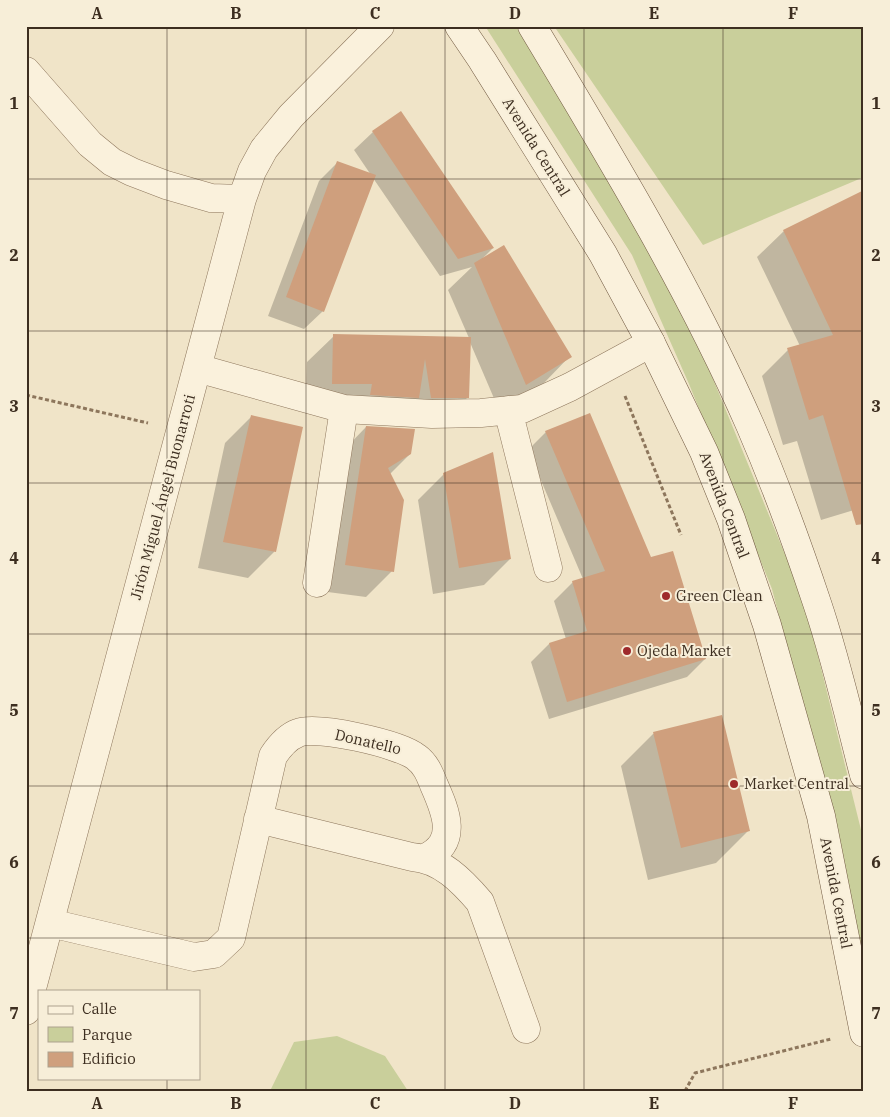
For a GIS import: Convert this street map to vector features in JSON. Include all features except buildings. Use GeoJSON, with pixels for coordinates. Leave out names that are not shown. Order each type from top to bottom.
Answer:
{"type":"FeatureCollection","features":[{"type":"Feature","properties":{"kind":"street","name":"Jirón Miguel Ángel Buonarroti"},"geometry":{"type":"LineString","coordinates":[[26,1011],[242,200],[252,171],[264,149],[291,116],[380,26]]}},
{"type":"Feature","properties":{"kind":"street","name":"Avenida Central"},"geometry":{"type":"LineString","coordinates":[[458,26],[482,60],[603,254],[651,343],[704,452],[731,519],[767,625],[821,816],[864,1033]]}},
{"type":"Feature","properties":{"kind":"street"},"geometry":{"type":"LineString","coordinates":[[532,26],[645,216],[698,316],[749,424],[780,499],[818,604],[864,775]]}},
{"type":"Feature","properties":{"kind":"street"},"geometry":{"type":"LineString","coordinates":[[26,71],[90,144],[112,162],[166,185],[211,198],[242,200]]}},
{"type":"Feature","properties":{"kind":"street"},"geometry":{"type":"LineString","coordinates":[[197,368],[344,409],[432,414],[508,410],[522,409],[570,387],[651,343]]}},
{"type":"Feature","properties":{"kind":"street"},"geometry":{"type":"LineString","coordinates":[[317,583],[344,409]]}},
{"type":"Feature","properties":{"kind":"street"},"geometry":{"type":"LineString","coordinates":[[508,410],[548,568]]}},
{"type":"Feature","properties":{"kind":"street","name":"Donatello"},"geometry":{"type":"LineString","coordinates":[[50,923],[194,957],[214,954],[231,938],[273,756],[282,744],[298,733],[315,730],[386,743],[417,757],[426,767],[443,806],[447,832],[437,852],[425,858]]}},
{"type":"Feature","properties":{"kind":"street"},"geometry":{"type":"LineString","coordinates":[[258,818],[412,857],[425,858],[446,869],[466,886],[480,902],[526,1029]]}},
{"type":"Feature","properties":{"kind":"path"},"geometry":{"type":"LineString","coordinates":[[612,365],[680,535]]}},
{"type":"Feature","properties":{"kind":"path"},"geometry":{"type":"LineString","coordinates":[[26,395],[181,430]]}},
{"type":"Feature","properties":{"kind":"path"},"geometry":{"type":"LineString","coordinates":[[685,1091],[695,1072],[864,1033]]}},
{"type":"Feature","properties":{"kind":"green space"},"geometry":{"type":"Polygon","coordinates":[[[485,26],[516,26],[655,256],[711,374],[805,603],[864,842],[864,985],[844,866],[772,589],[689,384],[632,255],[485,26]]]}},
{"type":"Feature","properties":{"kind":"green space"},"geometry":{"type":"Polygon","coordinates":[[[554,26],[864,26],[864,177],[703,245],[554,26]]]}},
{"type":"Feature","properties":{"kind":"green space"},"geometry":{"type":"Polygon","coordinates":[[[337,1036],[385,1056],[408,1091],[270,1091],[294,1042],[337,1036]]]}},
{"type":"Feature","properties":{"kind":"place","name":"Green Clean"},"geometry":{"type":"Point","coordinates":[666,596]}},
{"type":"Feature","properties":{"kind":"place","name":"Ojeda Market"},"geometry":{"type":"Point","coordinates":[627,651]}},
{"type":"Feature","properties":{"kind":"place","name":"Market Central"},"geometry":{"type":"Point","coordinates":[734,784]}}]}
